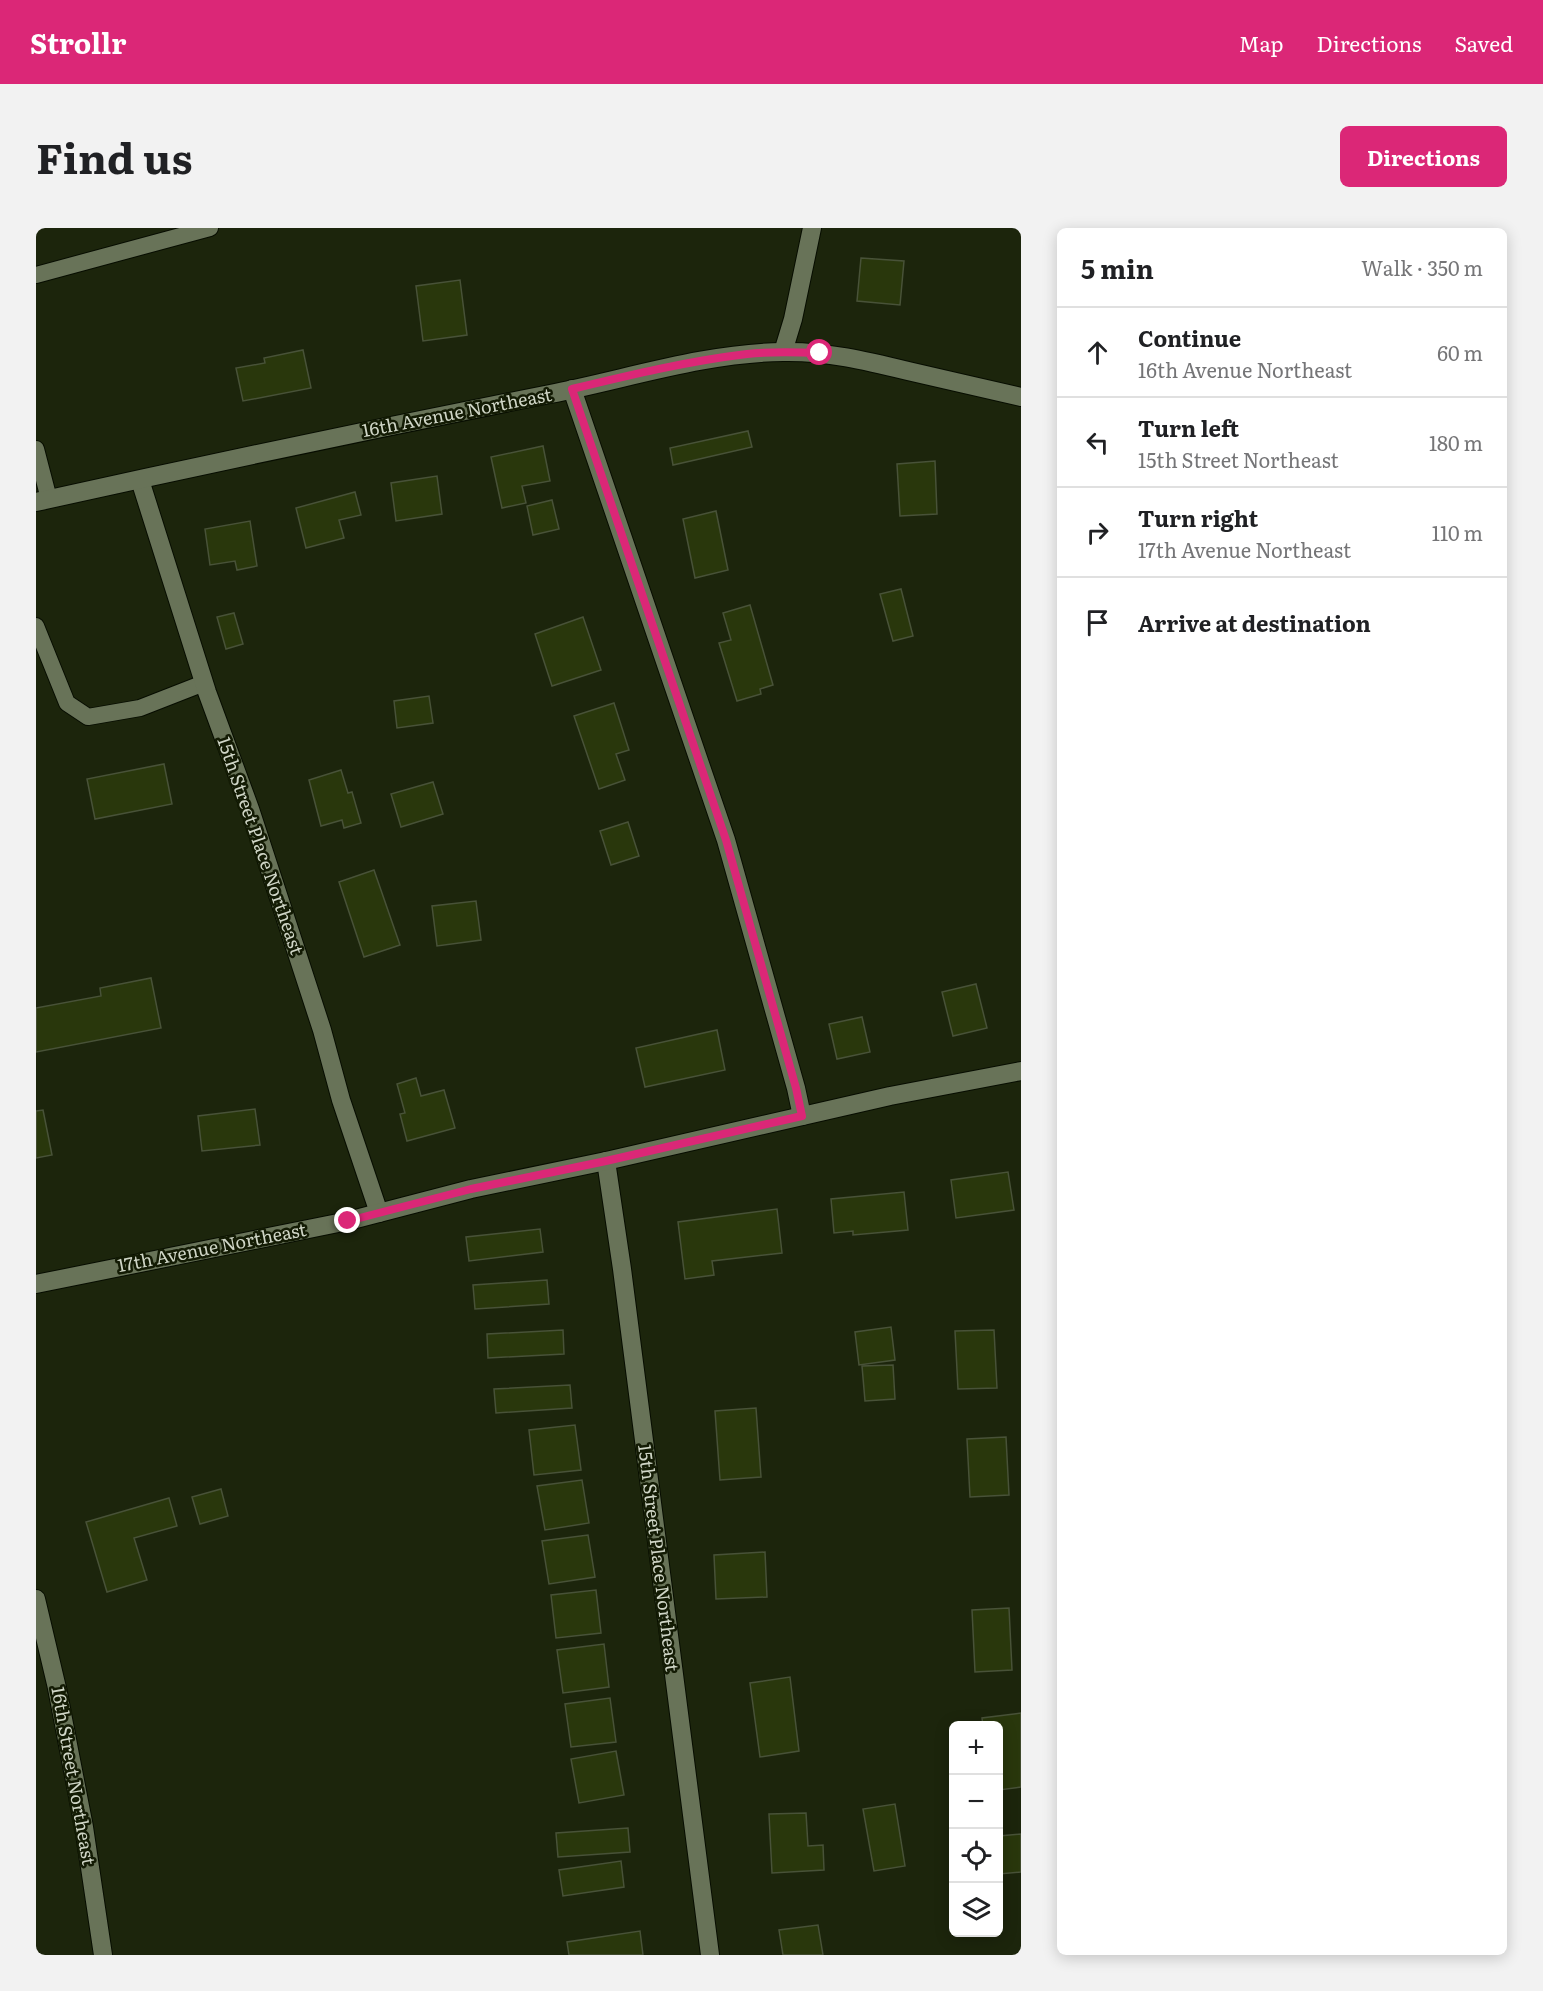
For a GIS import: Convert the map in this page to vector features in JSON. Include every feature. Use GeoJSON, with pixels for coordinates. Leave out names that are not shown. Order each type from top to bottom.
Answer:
{"type":"FeatureCollection","features":[{"type":"Feature","properties":{"kind":"street"},"geometry":{"type":"LineString","coordinates":[[783,352],[793,319],[812,228]]}},
{"type":"Feature","properties":{"kind":"street","name":"16th Avenue Northeast"},"geometry":{"type":"LineString","coordinates":[[42,500],[572,389],[660,368],[749,354],[820,353],[861,360],[1021,397]]}},
{"type":"Feature","properties":{"kind":"street"},"geometry":{"type":"LineString","coordinates":[[572,389],[726,840],[802,1116]]}},
{"type":"Feature","properties":{"kind":"street","name":"15th Street Place Northeast"},"geometry":{"type":"LineString","coordinates":[[140,480],[204,683],[250,809],[319,1019],[341,1100],[379,1213]]}},
{"type":"Feature","properties":{"kind":"street","name":"17th Avenue Northeast"},"geometry":{"type":"LineString","coordinates":[[36,1284],[336,1224],[471,1189],[606,1161],[890,1096],[1021,1071]]}},
{"type":"Feature","properties":{"kind":"street","name":"15th Street Place Northeast"},"geometry":{"type":"LineString","coordinates":[[606,1161],[622,1269],[710,1955]]}},
{"type":"Feature","properties":{"kind":"street","name":"16th Street Northeast"},"geometry":{"type":"LineString","coordinates":[[36,1599],[57,1688],[84,1827],[103,1955]]}},
{"type":"Feature","properties":{"kind":"lane"},"geometry":{"type":"LineString","coordinates":[[36,275],[210,228]]}},
{"type":"Feature","properties":{"kind":"lane"},"geometry":{"type":"LineString","coordinates":[[36,449],[42,500]]}},
{"type":"Feature","properties":{"kind":"lane"},"geometry":{"type":"LineString","coordinates":[[36,626],[67,703],[88,717],[140,708],[204,683]]}},
{"type":"Feature","properties":{"kind":"building"},"geometry":{"type":"Polygon","coordinates":[[[861,258],[904,261],[900,305],[857,301],[861,258]]]}},
{"type":"Feature","properties":{"kind":"building"},"geometry":{"type":"Polygon","coordinates":[[[460,280],[467,335],[423,341],[416,286],[460,280]]]}},
{"type":"Feature","properties":{"kind":"building"},"geometry":{"type":"Polygon","coordinates":[[[303,350],[311,388],[243,401],[236,368],[265,363],[264,358],[303,350]]]}},
{"type":"Feature","properties":{"kind":"building"},"geometry":{"type":"Polygon","coordinates":[[[748,431],[752,447],[673,465],[670,448],[748,431]]]}},
{"type":"Feature","properties":{"kind":"building"},"geometry":{"type":"Polygon","coordinates":[[[543,446],[550,481],[522,486],[526,503],[502,508],[491,457],[543,446]]]}},
{"type":"Feature","properties":{"kind":"building"},"geometry":{"type":"Polygon","coordinates":[[[935,461],[937,514],[900,516],[897,464],[935,461]]]}},
{"type":"Feature","properties":{"kind":"building"},"geometry":{"type":"Polygon","coordinates":[[[437,476],[442,514],[396,521],[391,483],[437,476]]]}},
{"type":"Feature","properties":{"kind":"building"},"geometry":{"type":"Polygon","coordinates":[[[355,492],[361,515],[339,520],[344,538],[306,548],[296,508],[355,492]]]}},
{"type":"Feature","properties":{"kind":"building"},"geometry":{"type":"Polygon","coordinates":[[[552,500],[559,529],[533,535],[527,506],[552,500]]]}},
{"type":"Feature","properties":{"kind":"building"},"geometry":{"type":"Polygon","coordinates":[[[716,511],[728,570],[695,578],[683,519],[716,511]]]}},
{"type":"Feature","properties":{"kind":"building"},"geometry":{"type":"Polygon","coordinates":[[[250,521],[257,566],[237,570],[235,561],[210,565],[205,529],[250,521]]]}},
{"type":"Feature","properties":{"kind":"building"},"geometry":{"type":"Polygon","coordinates":[[[901,589],[913,636],[893,641],[880,594],[901,589]]]}},
{"type":"Feature","properties":{"kind":"building"},"geometry":{"type":"Polygon","coordinates":[[[750,605],[773,685],[760,689],[761,694],[737,701],[719,643],[731,640],[723,613],[750,605]]]}},
{"type":"Feature","properties":{"kind":"building"},"geometry":{"type":"Polygon","coordinates":[[[234,613],[243,644],[226,649],[217,617],[234,613]]]}},
{"type":"Feature","properties":{"kind":"building"},"geometry":{"type":"Polygon","coordinates":[[[583,617],[601,670],[552,686],[535,634],[583,617]]]}},
{"type":"Feature","properties":{"kind":"building"},"geometry":{"type":"Polygon","coordinates":[[[429,696],[433,723],[397,728],[394,701],[429,696]]]}},
{"type":"Feature","properties":{"kind":"building"},"geometry":{"type":"Polygon","coordinates":[[[614,703],[629,750],[616,754],[625,780],[599,789],[574,716],[614,703]]]}},
{"type":"Feature","properties":{"kind":"building"},"geometry":{"type":"Polygon","coordinates":[[[164,764],[172,804],[95,819],[87,779],[164,764]]]}},
{"type":"Feature","properties":{"kind":"building"},"geometry":{"type":"Polygon","coordinates":[[[341,770],[348,793],[352,792],[361,823],[344,828],[342,820],[321,826],[309,780],[341,770]]]}},
{"type":"Feature","properties":{"kind":"building"},"geometry":{"type":"Polygon","coordinates":[[[433,782],[443,814],[401,827],[391,794],[433,782]]]}},
{"type":"Feature","properties":{"kind":"building"},"geometry":{"type":"Polygon","coordinates":[[[628,822],[639,856],[611,865],[600,831],[628,822]]]}},
{"type":"Feature","properties":{"kind":"building"},"geometry":{"type":"Polygon","coordinates":[[[374,870],[400,945],[364,957],[339,882],[374,870]]]}},
{"type":"Feature","properties":{"kind":"building"},"geometry":{"type":"Polygon","coordinates":[[[476,901],[481,940],[437,946],[432,906],[476,901]]]}},
{"type":"Feature","properties":{"kind":"building"},"geometry":{"type":"Polygon","coordinates":[[[151,978],[161,1028],[36,1052],[36,1008],[101,996],[100,988],[151,978]]]}},
{"type":"Feature","properties":{"kind":"building"},"geometry":{"type":"Polygon","coordinates":[[[976,984],[987,1028],[953,1036],[942,992],[976,984]]]}},
{"type":"Feature","properties":{"kind":"building"},"geometry":{"type":"Polygon","coordinates":[[[862,1017],[870,1052],[837,1059],[829,1024],[862,1017]]]}},
{"type":"Feature","properties":{"kind":"building"},"geometry":{"type":"Polygon","coordinates":[[[717,1030],[725,1070],[645,1087],[636,1048],[717,1030]]]}},
{"type":"Feature","properties":{"kind":"building"},"geometry":{"type":"Polygon","coordinates":[[[416,1078],[421,1096],[444,1090],[455,1128],[407,1141],[400,1114],[405,1113],[397,1084],[416,1078]]]}},
{"type":"Feature","properties":{"kind":"building"},"geometry":{"type":"Polygon","coordinates":[[[255,1109],[260,1145],[202,1151],[198,1116],[255,1109]]]}},
{"type":"Feature","properties":{"kind":"building"},"geometry":{"type":"Polygon","coordinates":[[[43,1110],[52,1155],[36,1158],[36,1111],[43,1110]]]}},
{"type":"Feature","properties":{"kind":"building"},"geometry":{"type":"Polygon","coordinates":[[[1008,1172],[1014,1210],[956,1218],[951,1180],[1008,1172]]]}},
{"type":"Feature","properties":{"kind":"building"},"geometry":{"type":"Polygon","coordinates":[[[904,1192],[908,1230],[853,1235],[853,1231],[834,1233],[831,1199],[904,1192]]]}},
{"type":"Feature","properties":{"kind":"building"},"geometry":{"type":"Polygon","coordinates":[[[777,1209],[782,1253],[712,1261],[714,1275],[685,1279],[678,1222],[777,1209]]]}},
{"type":"Feature","properties":{"kind":"building"},"geometry":{"type":"Polygon","coordinates":[[[540,1229],[543,1252],[469,1261],[466,1237],[540,1229]]]}},
{"type":"Feature","properties":{"kind":"building"},"geometry":{"type":"Polygon","coordinates":[[[547,1280],[549,1304],[475,1309],[473,1285],[547,1280]]]}},
{"type":"Feature","properties":{"kind":"building"},"geometry":{"type":"Polygon","coordinates":[[[891,1327],[895,1360],[859,1365],[855,1332],[891,1327]]]}},
{"type":"Feature","properties":{"kind":"building"},"geometry":{"type":"Polygon","coordinates":[[[563,1330],[564,1354],[488,1358],[487,1334],[563,1330]]]}},
{"type":"Feature","properties":{"kind":"building"},"geometry":{"type":"Polygon","coordinates":[[[994,1330],[997,1388],[958,1389],[955,1331],[994,1330]]]}},
{"type":"Feature","properties":{"kind":"building"},"geometry":{"type":"Polygon","coordinates":[[[893,1365],[895,1399],[865,1401],[862,1366],[893,1365]]]}},
{"type":"Feature","properties":{"kind":"building"},"geometry":{"type":"Polygon","coordinates":[[[570,1385],[572,1408],[496,1413],[494,1389],[570,1385]]]}},
{"type":"Feature","properties":{"kind":"building"},"geometry":{"type":"Polygon","coordinates":[[[756,1408],[761,1477],[720,1480],[715,1411],[756,1408]]]}},
{"type":"Feature","properties":{"kind":"building"},"geometry":{"type":"Polygon","coordinates":[[[575,1425],[581,1470],[534,1475],[529,1430],[575,1425]]]}},
{"type":"Feature","properties":{"kind":"building"},"geometry":{"type":"Polygon","coordinates":[[[1006,1437],[1009,1495],[970,1497],[967,1439],[1006,1437]]]}},
{"type":"Feature","properties":{"kind":"building"},"geometry":{"type":"Polygon","coordinates":[[[582,1480],[589,1523],[545,1530],[537,1486],[582,1480]]]}},
{"type":"Feature","properties":{"kind":"building"},"geometry":{"type":"Polygon","coordinates":[[[221,1489],[228,1516],[200,1524],[192,1497],[221,1489]]]}},
{"type":"Feature","properties":{"kind":"building"},"geometry":{"type":"Polygon","coordinates":[[[169,1498],[177,1526],[134,1538],[147,1580],[107,1592],[86,1522],[169,1498]]]}},
{"type":"Feature","properties":{"kind":"building"},"geometry":{"type":"Polygon","coordinates":[[[588,1535],[595,1577],[549,1584],[542,1541],[588,1535]]]}},
{"type":"Feature","properties":{"kind":"building"},"geometry":{"type":"Polygon","coordinates":[[[765,1552],[767,1597],[716,1599],[714,1555],[765,1552]]]}},
{"type":"Feature","properties":{"kind":"building"},"geometry":{"type":"Polygon","coordinates":[[[596,1590],[601,1633],[556,1638],[551,1595],[596,1590]]]}},
{"type":"Feature","properties":{"kind":"building"},"geometry":{"type":"Polygon","coordinates":[[[1009,1608],[1012,1670],[975,1672],[972,1610],[1009,1608]]]}},
{"type":"Feature","properties":{"kind":"building"},"geometry":{"type":"Polygon","coordinates":[[[604,1644],[609,1687],[563,1693],[557,1650],[604,1644]]]}},
{"type":"Feature","properties":{"kind":"building"},"geometry":{"type":"Polygon","coordinates":[[[790,1677],[799,1751],[760,1757],[750,1683],[790,1677]]]}},
{"type":"Feature","properties":{"kind":"building"},"geometry":{"type":"Polygon","coordinates":[[[610,1698],[616,1742],[571,1747],[565,1704],[610,1698]]]}},
{"type":"Feature","properties":{"kind":"building"},"geometry":{"type":"Polygon","coordinates":[[[1021,1713],[1021,1787],[1003,1789],[1003,1721],[982,1721],[982,1718],[1021,1713]]]}},
{"type":"Feature","properties":{"kind":"building"},"geometry":{"type":"Polygon","coordinates":[[[616,1751],[624,1795],[579,1803],[571,1759],[616,1751]]]}},
{"type":"Feature","properties":{"kind":"building"},"geometry":{"type":"Polygon","coordinates":[[[895,1804],[905,1866],[874,1871],[863,1809],[895,1804]]]}},
{"type":"Feature","properties":{"kind":"building"},"geometry":{"type":"Polygon","coordinates":[[[806,1813],[808,1846],[823,1845],[824,1870],[772,1873],[769,1814],[806,1813]]]}},
{"type":"Feature","properties":{"kind":"building"},"geometry":{"type":"Polygon","coordinates":[[[628,1828],[630,1852],[558,1857],[556,1833],[628,1828]]]}},
{"type":"Feature","properties":{"kind":"building"},"geometry":{"type":"Polygon","coordinates":[[[1021,1834],[1021,1872],[1003,1874],[1003,1836],[1021,1834]]]}},
{"type":"Feature","properties":{"kind":"building"},"geometry":{"type":"Polygon","coordinates":[[[621,1861],[624,1887],[563,1896],[559,1870],[621,1861]]]}},
{"type":"Feature","properties":{"kind":"building"},"geometry":{"type":"Polygon","coordinates":[[[818,1925],[823,1955],[783,1955],[779,1930],[818,1925]]]}},
{"type":"Feature","properties":{"kind":"building"},"geometry":{"type":"Polygon","coordinates":[[[640,1931],[643,1955],[569,1955],[567,1942],[640,1931]]]}},
{"type":"Feature","properties":{"kind":"route"},"geometry":{"type":"LineString","coordinates":[[348,1221],[471,1189],[802,1116],[726,840],[572,389],[660,368],[749,354],[820,353]]}}]}
